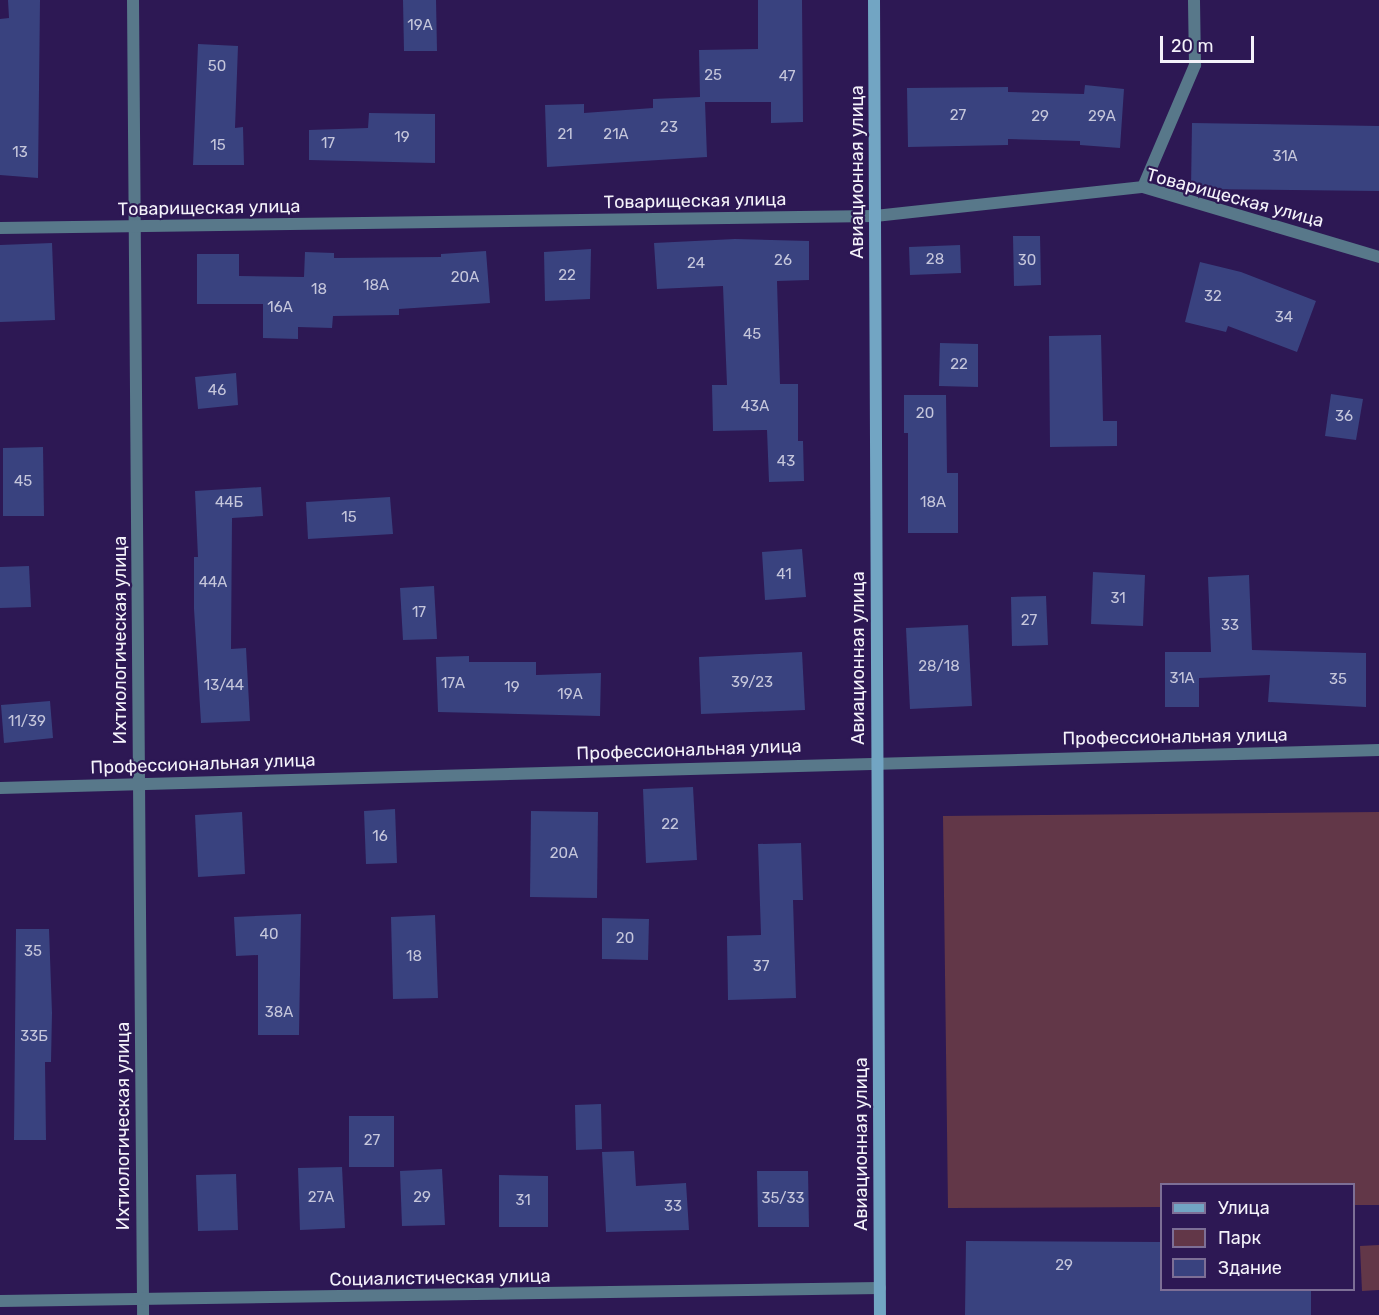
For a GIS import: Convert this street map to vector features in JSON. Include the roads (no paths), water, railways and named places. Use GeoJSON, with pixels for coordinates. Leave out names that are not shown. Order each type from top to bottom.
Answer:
{"type":"FeatureCollection","features":[{"type":"Feature","properties":{"kind":"main road","name":"Авиационная улица"},"geometry":{"type":"LineString","coordinates":[[874,0],[880,1315]]}},
{"type":"Feature","properties":{"kind":"street","name":"Ихтиологическая улица"},"geometry":{"type":"LineString","coordinates":[[134,0],[143,1315]]}},
{"type":"Feature","properties":{"kind":"street"},"geometry":{"type":"LineString","coordinates":[[1143,187],[1195,65],[1194,0]]}},
{"type":"Feature","properties":{"kind":"street","name":"Товарищеская улица"},"geometry":{"type":"LineString","coordinates":[[0,228],[875,216],[1143,187],[1379,257]]}},
{"type":"Feature","properties":{"kind":"street","name":"Профессиональная улица"},"geometry":{"type":"LineString","coordinates":[[0,788],[1379,750]]}},
{"type":"Feature","properties":{"kind":"street","name":"Социалистическая улица"},"geometry":{"type":"LineString","coordinates":[[0,1301],[142,1301],[880,1288]]}}]}
